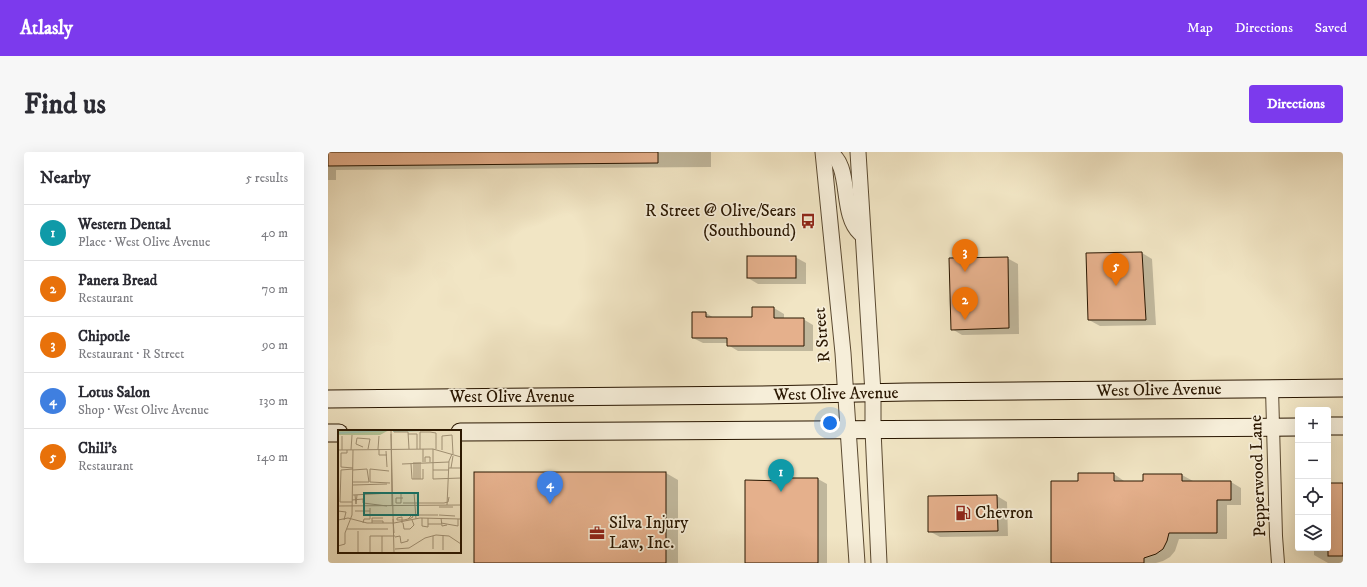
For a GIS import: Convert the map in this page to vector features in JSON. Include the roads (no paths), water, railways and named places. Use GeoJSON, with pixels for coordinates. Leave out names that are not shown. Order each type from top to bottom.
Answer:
{"type":"FeatureCollection","features":[{"type":"Feature","properties":{"kind":"main road","name":"West Olive Avenue"},"geometry":{"type":"LineString","coordinates":[[328,399],[1343,388]]}},
{"type":"Feature","properties":{"kind":"main road","name":"West Olive Avenue"},"geometry":{"type":"LineString","coordinates":[[461,432],[1295,426]]}},
{"type":"Feature","properties":{"kind":"main road"},"geometry":{"type":"LineString","coordinates":[[1331,426],[1343,426]]}},
{"type":"Feature","properties":{"kind":"street","name":"R Street"},"geometry":{"type":"LineString","coordinates":[[824,152],[846,394],[857,563]]}},
{"type":"Feature","properties":{"kind":"street"},"geometry":{"type":"LineString","coordinates":[[828,152],[834,155],[840,164],[844,176],[847,203],[852,220],[862,235]]}},
{"type":"Feature","properties":{"kind":"street"},"geometry":{"type":"LineString","coordinates":[[858,152],[873,393],[873,430],[879,563]]}},
{"type":"Feature","properties":{"kind":"street","name":"Pepperwood Lane"},"geometry":{"type":"LineString","coordinates":[[1272,389],[1278,563]]}},
{"type":"Feature","properties":{"kind":"place","name":"R Street @ Olive/Sears (Southbound)"},"geometry":{"type":"Point","coordinates":[808,221]}},
{"type":"Feature","properties":{"kind":"place","name":"Chipotle"},"geometry":{"type":"Point","coordinates":[965,272]}},
{"type":"Feature","properties":{"kind":"place","name":"Chili's"},"geometry":{"type":"Point","coordinates":[1116,286]}},
{"type":"Feature","properties":{"kind":"place","name":"Panera Bread"},"geometry":{"type":"Point","coordinates":[965,320]}},
{"type":"Feature","properties":{"kind":"place","name":"Western Dental"},"geometry":{"type":"Point","coordinates":[781,492]}},
{"type":"Feature","properties":{"kind":"place","name":"Lotus Salon"},"geometry":{"type":"Point","coordinates":[550,504]}},
{"type":"Feature","properties":{"kind":"place","name":"Chevron"},"geometry":{"type":"Point","coordinates":[963,513]}},
{"type":"Feature","properties":{"kind":"place","name":"Silva Injury Law, Inc."},"geometry":{"type":"Point","coordinates":[597,533]}}]}
